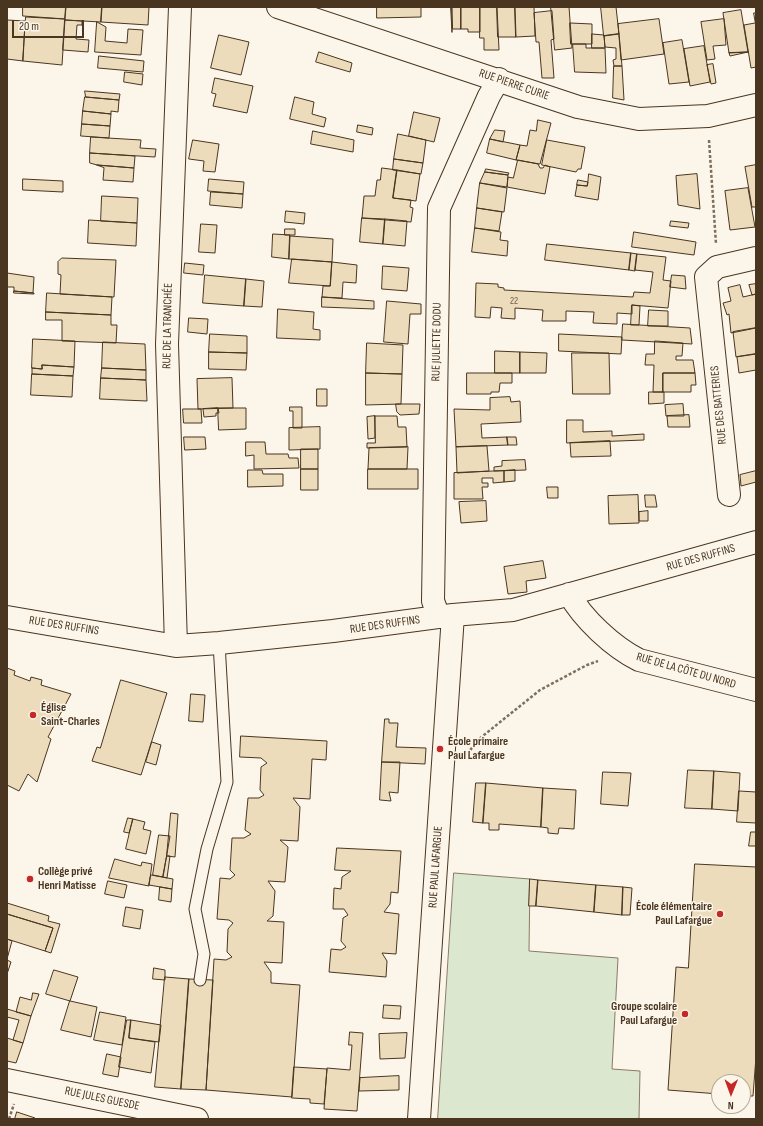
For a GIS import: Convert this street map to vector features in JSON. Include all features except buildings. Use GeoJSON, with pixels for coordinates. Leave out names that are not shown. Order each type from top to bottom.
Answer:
{"type":"FeatureCollection","features":[{"type":"Feature","properties":{"kind":"street","name":"RUE DE LA TRANCHÉE"},"geometry":{"type":"LineString","coordinates":[[176,646],[167,344],[180,7]]}},
{"type":"Feature","properties":{"kind":"street","name":"RUE PIERRE CURIE"},"geometry":{"type":"LineString","coordinates":[[278,7],[499,79],[578,107],[639,119],[708,116],[756,105]]}},
{"type":"Feature","properties":{"kind":"street","name":"RUE JULIETTE DODU"},"geometry":{"type":"LineString","coordinates":[[446,616],[433,601],[439,208],[489,96],[499,79]]}},
{"type":"Feature","properties":{"kind":"street"},"geometry":{"type":"LineString","coordinates":[[717,267],[756,258]]}},
{"type":"Feature","properties":{"kind":"street","name":"RUE DES BATTERIES"},"geometry":{"type":"LineString","coordinates":[[717,267],[706,277],[729,495]]}},
{"type":"Feature","properties":{"kind":"street","name":"RUE DES RUFFINS"},"geometry":{"type":"LineString","coordinates":[[7,617],[176,646],[219,643],[334,631],[446,616],[513,610],[756,542]]}},
{"type":"Feature","properties":{"kind":"street","name":"RUE DE LA CÔTE DU NORD"},"geometry":{"type":"LineString","coordinates":[[569,594],[577,608],[624,652],[639,660],[756,690]]}},
{"type":"Feature","properties":{"kind":"street","name":"RUE PAUL LAFARGUE"},"geometry":{"type":"LineString","coordinates":[[419,1119],[446,616]]}},
{"type":"Feature","properties":{"kind":"street","name":"RUE JULES GUESDE"},"geometry":{"type":"LineString","coordinates":[[7,1080],[152,1114],[197,1119]]}},
{"type":"Feature","properties":{"kind":"lane"},"geometry":{"type":"LineString","coordinates":[[200,980],[204,954],[195,909],[207,849],[227,782],[219,643]]}},
{"type":"Feature","properties":{"kind":"path"},"geometry":{"type":"LineString","coordinates":[[708,116],[717,267]]}},
{"type":"Feature","properties":{"kind":"path"},"geometry":{"type":"LineString","coordinates":[[465,757],[479,738],[540,690],[587,665],[624,652]]}},
{"type":"Feature","properties":{"kind":"green space"},"geometry":{"type":"Polygon","coordinates":[[[454,873],[530,879],[529,951],[618,958],[612,1069],[640,1071],[639,1119],[438,1119],[454,873]]]}},
{"type":"Feature","properties":{"kind":"place","name":"Église Saint-Charles"},"geometry":{"type":"Point","coordinates":[33,715]}},
{"type":"Feature","properties":{"kind":"place","name":"École primaire Paul Lafargue"},"geometry":{"type":"Point","coordinates":[440,749]}},
{"type":"Feature","properties":{"kind":"place","name":"Collège privé Henri Matisse"},"geometry":{"type":"Point","coordinates":[30,879]}},
{"type":"Feature","properties":{"kind":"place","name":"École élémentaire Paul Lafargue"},"geometry":{"type":"Point","coordinates":[720,914]}},
{"type":"Feature","properties":{"kind":"place","name":"Groupe scolaire Paul Lafargue"},"geometry":{"type":"Point","coordinates":[685,1014]}}]}
